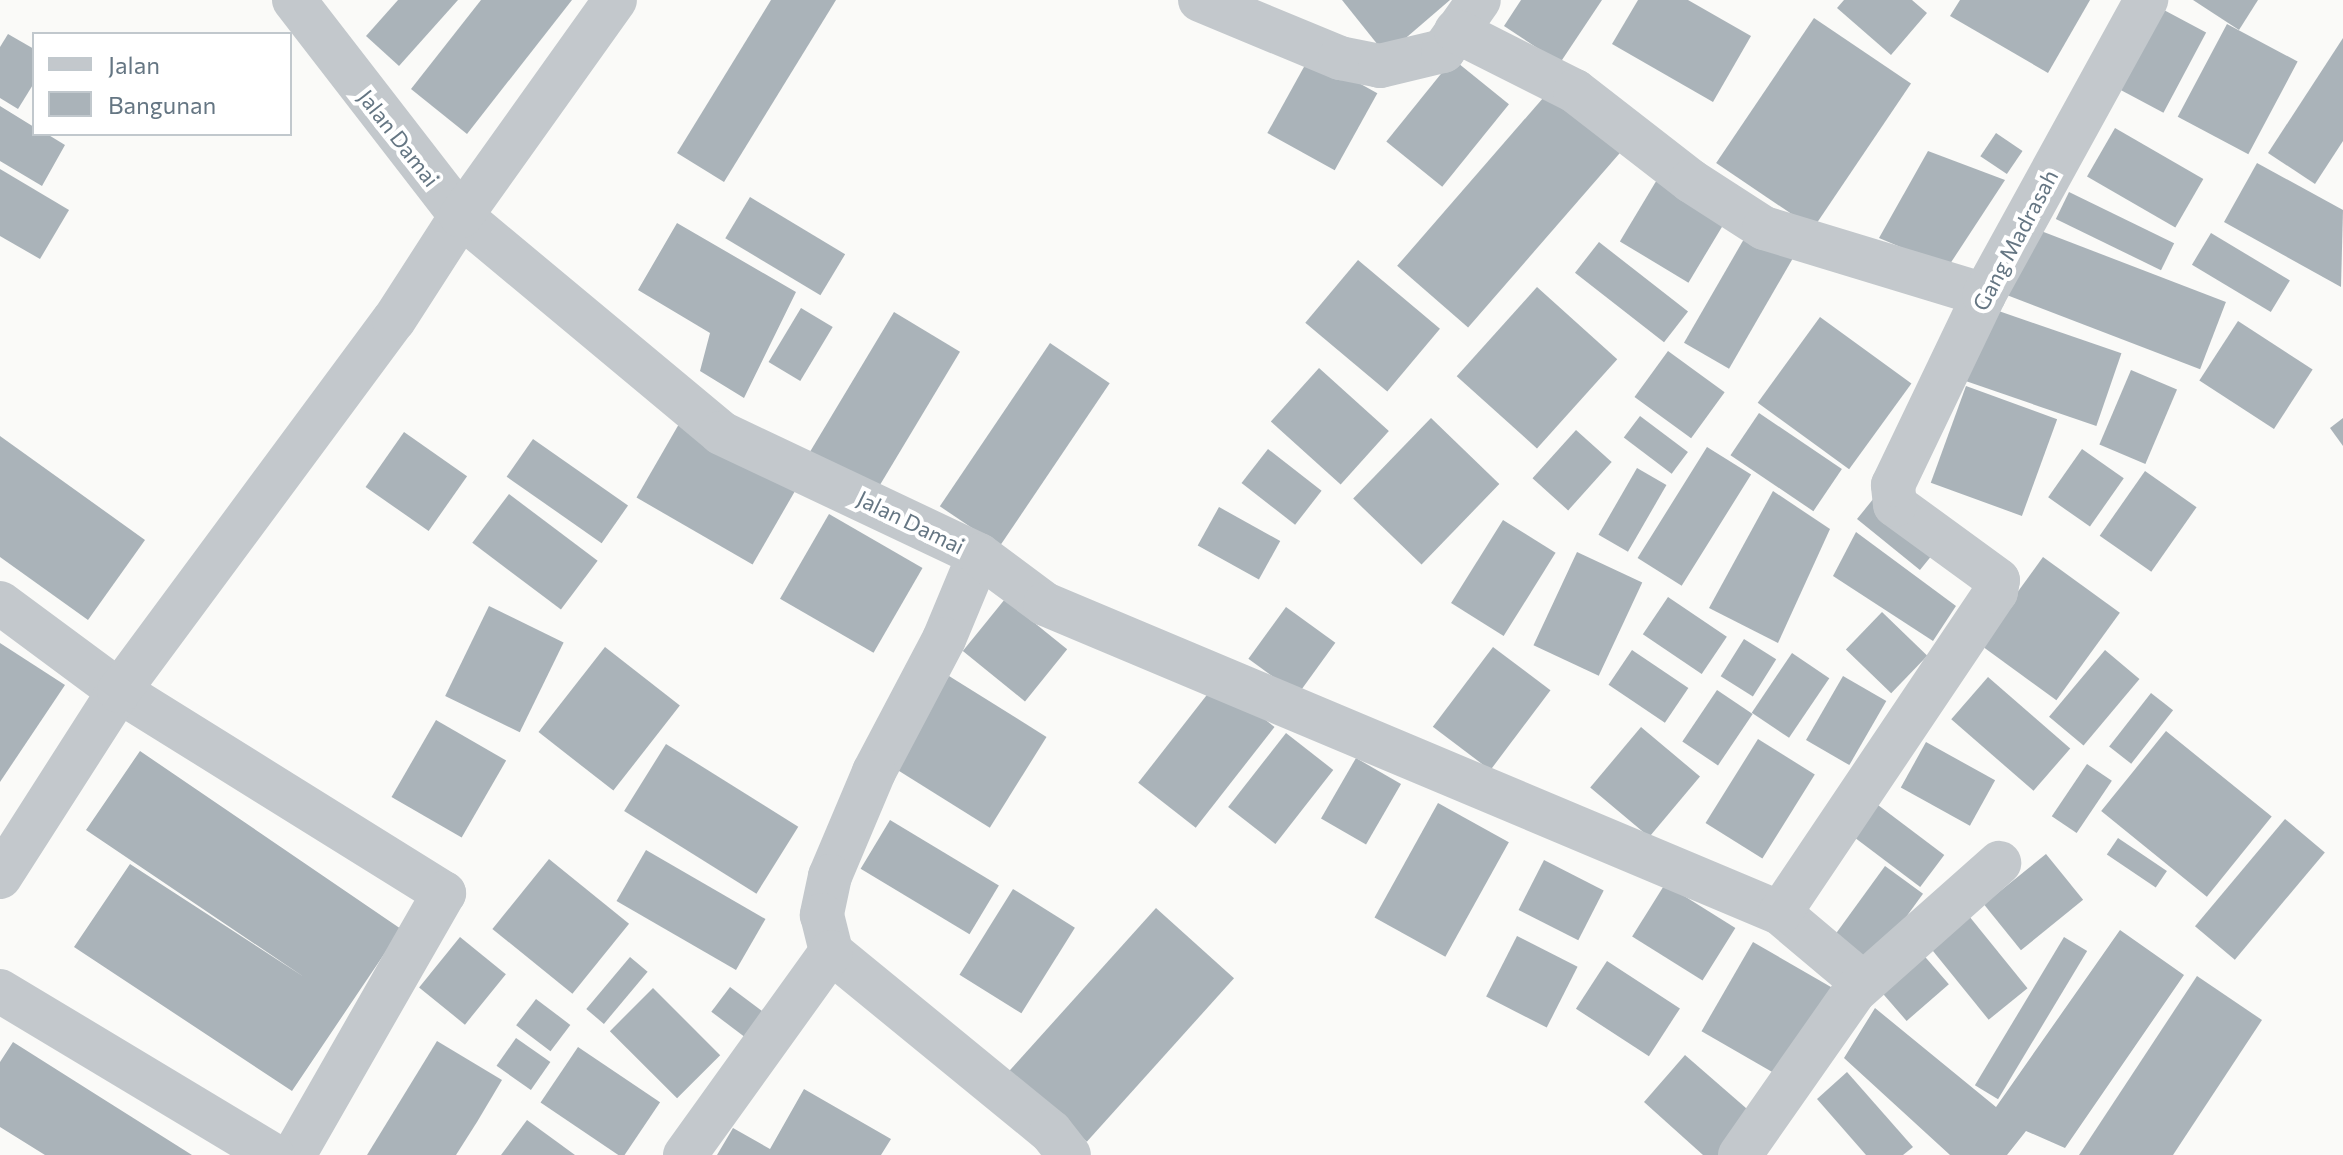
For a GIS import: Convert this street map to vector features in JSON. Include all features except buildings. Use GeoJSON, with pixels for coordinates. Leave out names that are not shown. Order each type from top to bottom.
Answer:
{"type":"FeatureCollection","features":[{"type":"Feature","properties":{"kind":"street","name":"Jalan Damai"},"geometry":{"type":"LineString","coordinates":[[294,0],[461,216],[721,433],[979,555],[830,876],[822,915],[831,952]]}},
{"type":"Feature","properties":{"kind":"street"},"geometry":{"type":"LineString","coordinates":[[0,877],[119,691],[394,320],[461,216],[615,0]]}},
{"type":"Feature","properties":{"kind":"street"},"geometry":{"type":"LineString","coordinates":[[1200,0],[1340,58],[1380,66],[1443,51],[1468,16],[1575,91],[1691,181],[1764,228],[1984,295]]}},
{"type":"Feature","properties":{"kind":"street","name":"Gang Madrasah"},"geometry":{"type":"LineString","coordinates":[[1780,913],[1996,592],[1998,580],[1992,573],[1895,505],[1893,485],[1984,295],[2146,0]]}},
{"type":"Feature","properties":{"kind":"street"},"geometry":{"type":"LineString","coordinates":[[979,555],[1045,604],[1780,913],[1863,983]]}},
{"type":"Feature","properties":{"kind":"street"},"geometry":{"type":"LineString","coordinates":[[0,603],[119,691],[444,893],[294,1155]]}},
{"type":"Feature","properties":{"kind":"street"},"geometry":{"type":"LineString","coordinates":[[1740,1155],[1863,983],[1999,863]]}},
{"type":"Feature","properties":{"kind":"street"},"geometry":{"type":"LineString","coordinates":[[685,1155],[831,952],[1031,1116],[1069,1155]]}},
{"type":"Feature","properties":{"kind":"street"},"geometry":{"type":"LineString","coordinates":[[0,991],[273,1155]]}}]}
